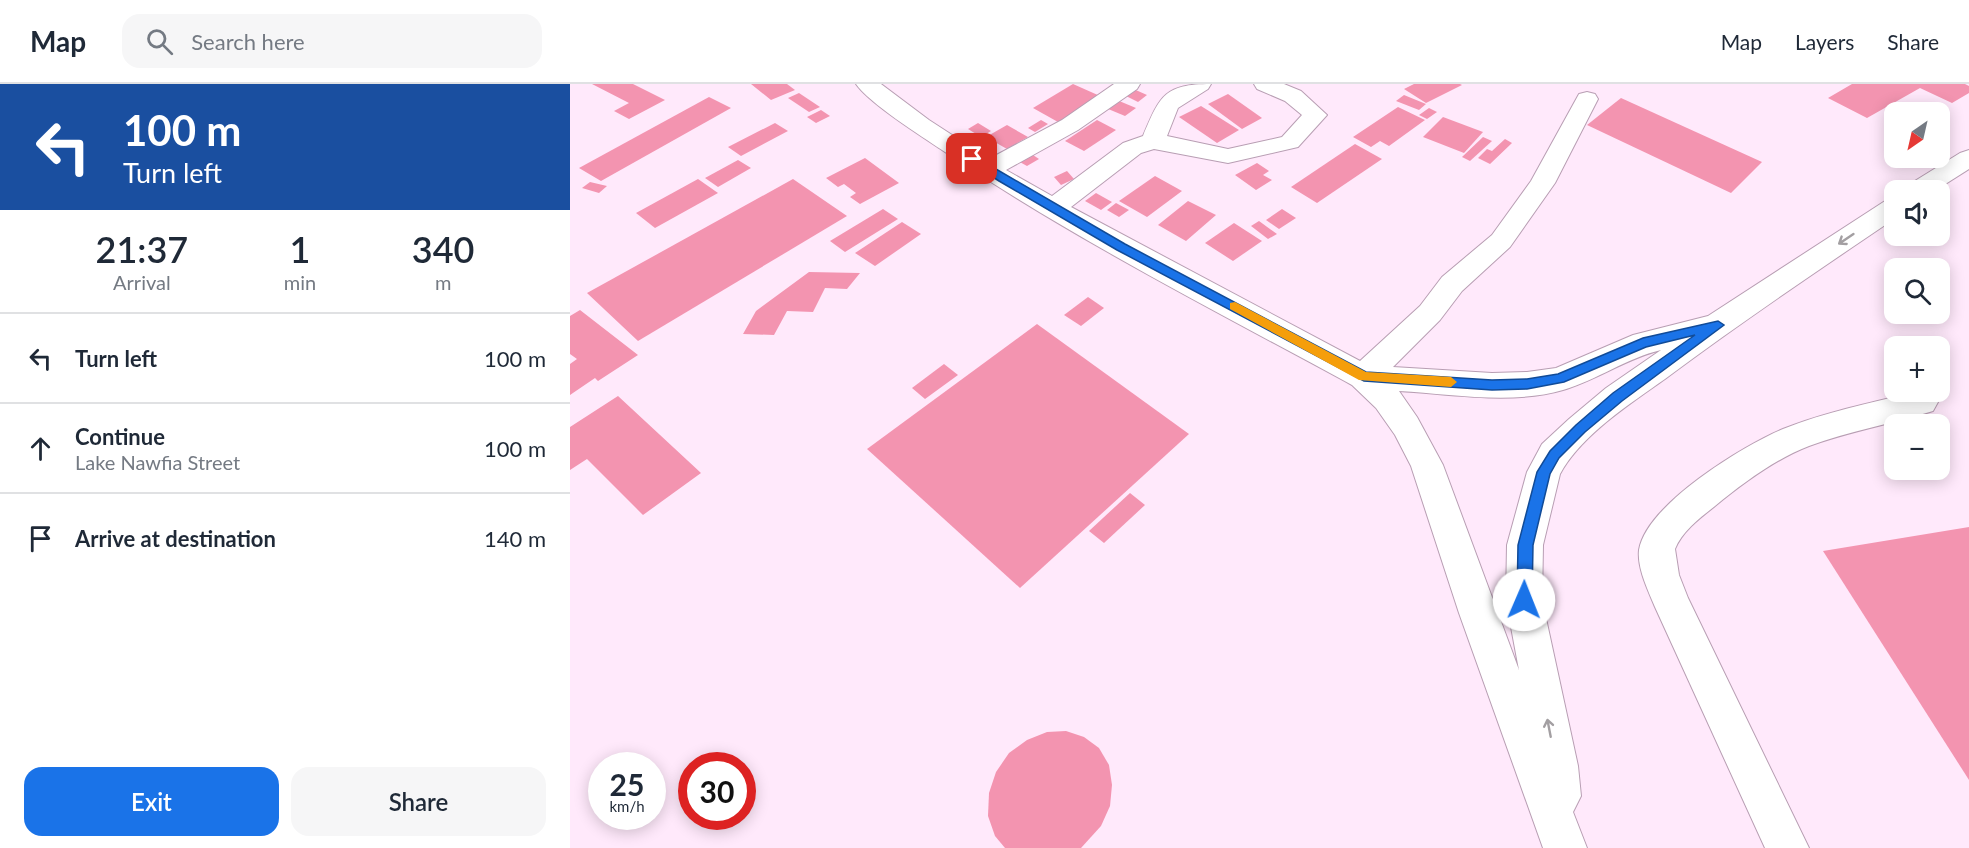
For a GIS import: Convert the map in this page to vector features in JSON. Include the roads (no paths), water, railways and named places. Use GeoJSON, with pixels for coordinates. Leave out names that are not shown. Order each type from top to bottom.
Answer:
{"type":"FeatureCollection","features":[{"type":"Feature","properties":{"kind":"street"},"geometry":{"type":"LineString","coordinates":[[867,84],[921,125],[988,170],[1121,247],[1364,376],[1387,399],[1406,426],[1427,465],[1478,613],[1566,848]]}},
{"type":"Feature","properties":{"kind":"street"},"geometry":{"type":"LineString","coordinates":[[988,170],[1070,125],[1129,84]]}},
{"type":"Feature","properties":{"kind":"street"},"geometry":{"type":"LineString","coordinates":[[1153,141],[1168,104],[1200,84]]}},
{"type":"Feature","properties":{"kind":"street"},"geometry":{"type":"LineString","coordinates":[[1053,208],[1132,148],[1153,141],[1228,156],[1290,142],[1315,115],[1293,96],[1265,84]]}},
{"type":"Feature","properties":{"kind":"street"},"geometry":{"type":"LineString","coordinates":[[1364,376],[1430,313],[1452,284],[1501,241],[1542,183],[1587,99]]}},
{"type":"Feature","properties":{"kind":"street"},"geometry":{"type":"LineString","coordinates":[[1935,180],[1969,158]]}},
{"type":"Feature","properties":{"kind":"street"},"geometry":{"type":"LineString","coordinates":[[1566,848],[1557,766],[1524,600],[1525,545],[1544,472],[1554,454],[1602,410],[1718,325],[1884,214]]}},
{"type":"Feature","properties":{"kind":"street"},"geometry":{"type":"LineString","coordinates":[[1364,376],[1492,385],[1527,384],[1560,379],[1643,343],[1718,325]]}},
{"type":"Feature","properties":{"kind":"street"},"geometry":{"type":"LineString","coordinates":[[1787,848],[1661,575],[1657,549],[1665,530],[1687,509],[1733,472],[1794,438],[1922,402]]}}]}
